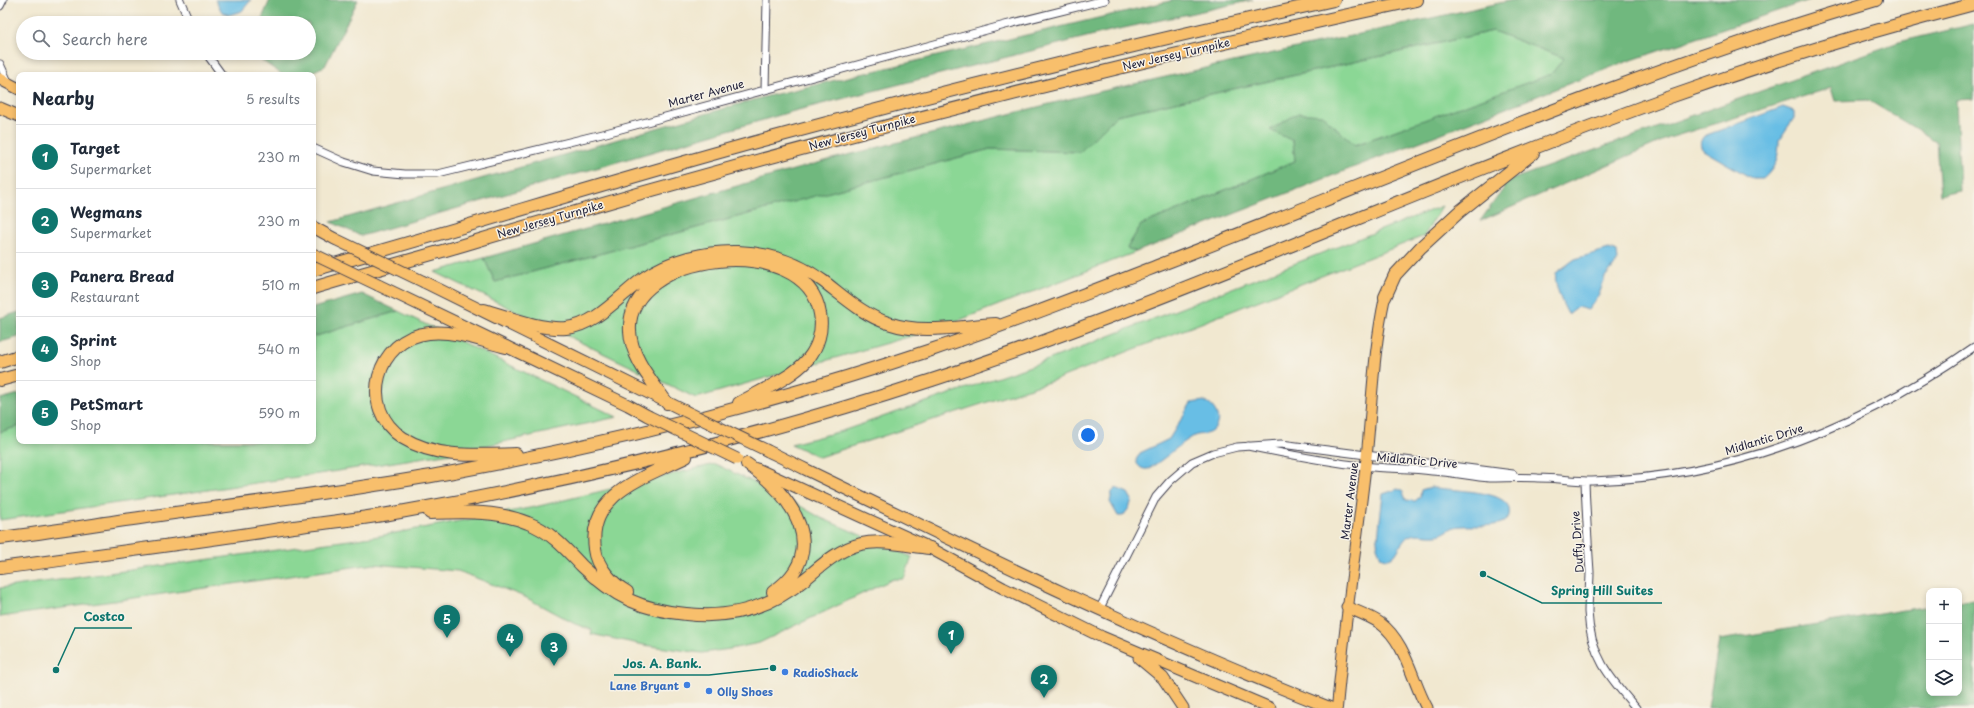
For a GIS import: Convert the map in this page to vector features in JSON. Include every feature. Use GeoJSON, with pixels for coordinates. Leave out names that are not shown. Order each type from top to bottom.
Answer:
{"type":"FeatureCollection","features":[{"type":"Feature","properties":{"kind":"highway","name":"New Jersey Turnpike"},"geometry":{"type":"LineString","coordinates":[[316,269],[660,169],[845,118],[1079,58],[1334,0]]}},
{"type":"Feature","properties":{"kind":"highway","name":"New Jersey Turnpike"},"geometry":{"type":"LineString","coordinates":[[316,287],[628,196],[841,137],[1127,65],[1417,0]]}},
{"type":"Feature","properties":{"kind":"highway"},"geometry":{"type":"LineString","coordinates":[[0,538],[326,493],[450,473],[553,452],[722,412],[883,366],[1011,322],[1611,88],[1740,42],[1876,0]]}},
{"type":"Feature","properties":{"kind":"highway"},"geometry":{"type":"LineString","coordinates":[[0,568],[392,514],[591,475],[708,447],[926,382],[1055,337],[1666,99],[1776,61],[1851,38],[1974,4]]}},
{"type":"Feature","properties":{"kind":"highway"},"geometry":{"type":"LineString","coordinates":[[0,108],[16,115]]}},
{"type":"Feature","properties":{"kind":"highway"},"geometry":{"type":"LineString","coordinates":[[1385,297],[1395,276],[1421,247],[1459,212],[1543,146]]}},
{"type":"Feature","properties":{"kind":"highway"},"geometry":{"type":"LineString","coordinates":[[316,228],[484,310],[667,403],[1099,610],[1270,684],[1331,708]]}},
{"type":"Feature","properties":{"kind":"highway"},"geometry":{"type":"LineString","coordinates":[[484,310],[550,328],[567,328],[584,323],[600,314],[645,277],[662,268],[700,255],[737,252],[756,253],[790,262],[821,279],[869,315],[887,323],[905,328],[944,329],[1011,322]]}},
{"type":"Feature","properties":{"kind":"highway"},"geometry":{"type":"LineString","coordinates":[[316,255],[628,405],[742,462],[930,548],[1003,588],[1124,647],[1270,708]]}},
{"type":"Feature","properties":{"kind":"highway"},"geometry":{"type":"LineString","coordinates":[[667,403],[644,370],[632,344],[630,330],[631,316],[636,302],[645,291],[670,273],[703,264],[740,261],[759,262],[776,266],[804,281],[813,293],[819,306],[821,320],[820,333],[816,347],[808,359],[797,370],[722,412]]}},
{"type":"Feature","properties":{"kind":"highway"},"geometry":{"type":"LineString","coordinates":[[506,346],[443,333],[416,335],[403,341],[392,350],[384,361],[379,374],[376,387],[377,401],[382,414],[390,427],[402,438],[433,450],[469,455],[553,452]]}},
{"type":"Feature","properties":{"kind":"highway"},"geometry":{"type":"LineString","coordinates":[[0,362],[16,357]]}},
{"type":"Feature","properties":{"kind":"highway"},"geometry":{"type":"LineString","coordinates":[[0,380],[16,376]]}},
{"type":"Feature","properties":{"kind":"highway"},"geometry":{"type":"LineString","coordinates":[[708,447],[623,488],[611,498],[601,510],[595,525],[593,539],[596,555],[602,569],[612,581],[625,591],[660,604],[701,608],[720,607],[756,600],[772,593],[785,584],[795,572],[800,558],[802,543],[796,513],[787,499],[764,475],[742,462]]}},
{"type":"Feature","properties":{"kind":"highway"},"geometry":{"type":"LineString","coordinates":[[392,514],[478,512],[496,514],[529,523],[545,531],[559,542],[592,575],[621,597],[647,608],[688,614],[734,612],[764,605],[792,590],[841,552],[860,544],[871,542],[930,548]]}},
{"type":"Feature","properties":{"kind":"highway"},"geometry":{"type":"LineString","coordinates":[[1347,607],[1374,619],[1389,632],[1403,654],[1427,708]]}},
{"type":"Feature","properties":{"kind":"highway"},"geometry":{"type":"LineString","coordinates":[[1124,647],[1163,678],[1183,708]]}},
{"type":"Feature","properties":{"kind":"main road","name":"Marter Avenue"},"geometry":{"type":"LineString","coordinates":[[1337,708],[1347,607],[1366,467],[1380,323],[1385,297]]}},
{"type":"Feature","properties":{"kind":"street"},"geometry":{"type":"LineString","coordinates":[[0,6],[3,0]]}},
{"type":"Feature","properties":{"kind":"street"},"geometry":{"type":"LineString","coordinates":[[180,0],[187,16]]}},
{"type":"Feature","properties":{"kind":"street"},"geometry":{"type":"LineString","coordinates":[[765,89],[767,0]]}},
{"type":"Feature","properties":{"kind":"street","name":"Marter Avenue"},"geometry":{"type":"LineString","coordinates":[[316,149],[344,162],[373,171],[405,174],[438,174],[606,133],[1015,22],[1105,0]]}},
{"type":"Feature","properties":{"kind":"street"},"geometry":{"type":"LineString","coordinates":[[211,60],[220,72]]}},
{"type":"Feature","properties":{"kind":"street"},"geometry":{"type":"LineString","coordinates":[[0,64],[9,84]]}},
{"type":"Feature","properties":{"kind":"street","name":"Midlantic Drive"},"geometry":{"type":"LineString","coordinates":[[1248,446],[1296,456],[1366,467],[1432,470],[1488,478],[1538,478],[1585,481],[1622,479],[1724,463],[1775,449],[1839,425],[1879,406],[1913,387],[1974,347]]}},
{"type":"Feature","properties":{"kind":"street","name":"Midlantic Drive"},"geometry":{"type":"LineString","coordinates":[[1099,610],[1156,497],[1170,481],[1192,462],[1213,453],[1248,446],[1281,444],[1367,454],[1538,478]]}},
{"type":"Feature","properties":{"kind":"street","name":"Duffy Drive"},"geometry":{"type":"LineString","coordinates":[[1585,481],[1585,516],[1590,574],[1588,613],[1591,636],[1603,667],[1636,708]]}},
{"type":"Feature","properties":{"kind":"green space"},"geometry":{"type":"Polygon","coordinates":[[[270,0],[358,0],[325,66],[312,72],[279,72],[261,60],[316,60],[316,16],[263,16],[270,0]]]}},
{"type":"Feature","properties":{"kind":"green space"},"geometry":{"type":"Polygon","coordinates":[[[1174,0],[1253,0],[1110,31],[794,111],[361,236],[331,222],[764,97],[1174,0]]]}},
{"type":"Feature","properties":{"kind":"green space"},"geometry":{"type":"Polygon","coordinates":[[[1513,0],[1810,0],[1617,65],[1136,252],[1127,248],[1141,225],[1295,161],[1293,141],[1270,130],[1298,113],[1322,115],[1355,145],[1551,74],[1564,58],[1493,31],[1117,115],[1080,152],[990,149],[495,282],[484,258],[832,159],[1089,94],[1513,0]]]}},
{"type":"Feature","properties":{"kind":"green space"},"geometry":{"type":"Polygon","coordinates":[[[1974,24],[1974,99],[1956,100],[1960,191],[1940,195],[1936,141],[1868,100],[1835,101],[1831,88],[1669,138],[1480,221],[1504,188],[1499,184],[1899,42],[1974,24]]]}},
{"type":"Feature","properties":{"kind":"green space"},"geometry":{"type":"Polygon","coordinates":[[[1493,31],[1564,58],[1552,74],[1355,145],[1322,115],[1293,141],[1295,161],[1141,225],[1127,248],[1136,252],[939,328],[696,398],[435,272],[484,258],[495,282],[990,149],[1080,152],[1117,115],[1493,31]]]}},
{"type":"Feature","properties":{"kind":"green space"},"geometry":{"type":"Polygon","coordinates":[[[1442,206],[1424,236],[1055,380],[819,457],[791,444],[842,431],[1048,360],[1442,206]]]}},
{"type":"Feature","properties":{"kind":"green space"},"geometry":{"type":"Polygon","coordinates":[[[362,294],[398,311],[316,336],[316,307],[362,294]]]}},
{"type":"Feature","properties":{"kind":"green space"},"geometry":{"type":"Polygon","coordinates":[[[398,311],[617,417],[457,452],[325,473],[0,520],[0,432],[16,427],[16,444],[316,444],[316,336],[398,311]]]}},
{"type":"Feature","properties":{"kind":"green space"},"geometry":{"type":"Polygon","coordinates":[[[16,313],[16,338],[0,342],[0,318],[16,313]]]}},
{"type":"Feature","properties":{"kind":"green space"},"geometry":{"type":"Polygon","coordinates":[[[16,395],[16,427],[0,432],[0,399],[16,395]]]}},
{"type":"Feature","properties":{"kind":"green space"},"geometry":{"type":"Polygon","coordinates":[[[715,464],[783,496],[821,518],[912,557],[904,579],[893,579],[759,643],[702,653],[644,645],[591,634],[592,630],[575,624],[525,597],[458,571],[374,564],[0,617],[0,588],[379,536],[535,507],[715,464]]]}},
{"type":"Feature","properties":{"kind":"green space"},"geometry":{"type":"Polygon","coordinates":[[[1974,599],[1974,708],[1708,708],[1719,640],[1926,606],[1926,696],[1962,696],[1962,601],[1974,599]]]}},
{"type":"Feature","properties":{"kind":"water"},"geometry":{"type":"Polygon","coordinates":[[[215,0],[251,0],[242,11],[229,15],[222,12],[215,0]]]}},
{"type":"Feature","properties":{"kind":"water"},"geometry":{"type":"Polygon","coordinates":[[[1783,107],[1794,111],[1794,118],[1779,140],[1774,166],[1763,179],[1753,179],[1703,150],[1700,143],[1704,136],[1783,107]]]}},
{"type":"Feature","properties":{"kind":"water"},"geometry":{"type":"Polygon","coordinates":[[[1609,249],[1617,252],[1618,261],[1605,277],[1599,295],[1588,310],[1577,307],[1568,314],[1557,288],[1555,277],[1556,273],[1575,259],[1609,249]]]}},
{"type":"Feature","properties":{"kind":"water"},"geometry":{"type":"Polygon","coordinates":[[[1204,401],[1214,409],[1216,413],[1218,421],[1217,425],[1212,431],[1207,434],[1194,436],[1148,469],[1144,469],[1139,466],[1136,460],[1140,453],[1169,439],[1191,403],[1204,401]]]}},
{"type":"Feature","properties":{"kind":"water"},"geometry":{"type":"Polygon","coordinates":[[[1431,487],[1475,492],[1498,498],[1505,502],[1509,509],[1509,516],[1498,524],[1489,526],[1461,526],[1450,529],[1439,535],[1412,535],[1405,539],[1394,556],[1386,559],[1381,557],[1377,547],[1383,494],[1398,489],[1403,492],[1406,500],[1415,501],[1420,497],[1421,490],[1431,487]]]}},
{"type":"Feature","properties":{"kind":"water"},"geometry":{"type":"Polygon","coordinates":[[[1116,488],[1128,493],[1132,500],[1129,508],[1123,516],[1118,516],[1110,502],[1112,492],[1116,488]]]}},
{"type":"Feature","properties":{"kind":"place","name":"Spring Hill Suites"},"geometry":{"type":"Point","coordinates":[1483,574]}},
{"type":"Feature","properties":{"kind":"place","name":"PetSmart"},"geometry":{"type":"Point","coordinates":[447,638]}},
{"type":"Feature","properties":{"kind":"place","name":"Target"},"geometry":{"type":"Point","coordinates":[951,654]}},
{"type":"Feature","properties":{"kind":"place","name":"Sprint"},"geometry":{"type":"Point","coordinates":[510,657]}},
{"type":"Feature","properties":{"kind":"place","name":"Panera Bread"},"geometry":{"type":"Point","coordinates":[554,666]}},
{"type":"Feature","properties":{"kind":"place","name":"Jos. A. Bank."},"geometry":{"type":"Point","coordinates":[773,668]}},
{"type":"Feature","properties":{"kind":"place","name":"Costco"},"geometry":{"type":"Point","coordinates":[56,670]}},
{"type":"Feature","properties":{"kind":"place","name":"RadioShack"},"geometry":{"type":"Point","coordinates":[785,672]}},
{"type":"Feature","properties":{"kind":"place","name":"Lane Bryant"},"geometry":{"type":"Point","coordinates":[687,685]}},
{"type":"Feature","properties":{"kind":"place","name":"Olly Shoes"},"geometry":{"type":"Point","coordinates":[709,691]}},
{"type":"Feature","properties":{"kind":"place","name":"Wegmans"},"geometry":{"type":"Point","coordinates":[1044,698]}}]}
